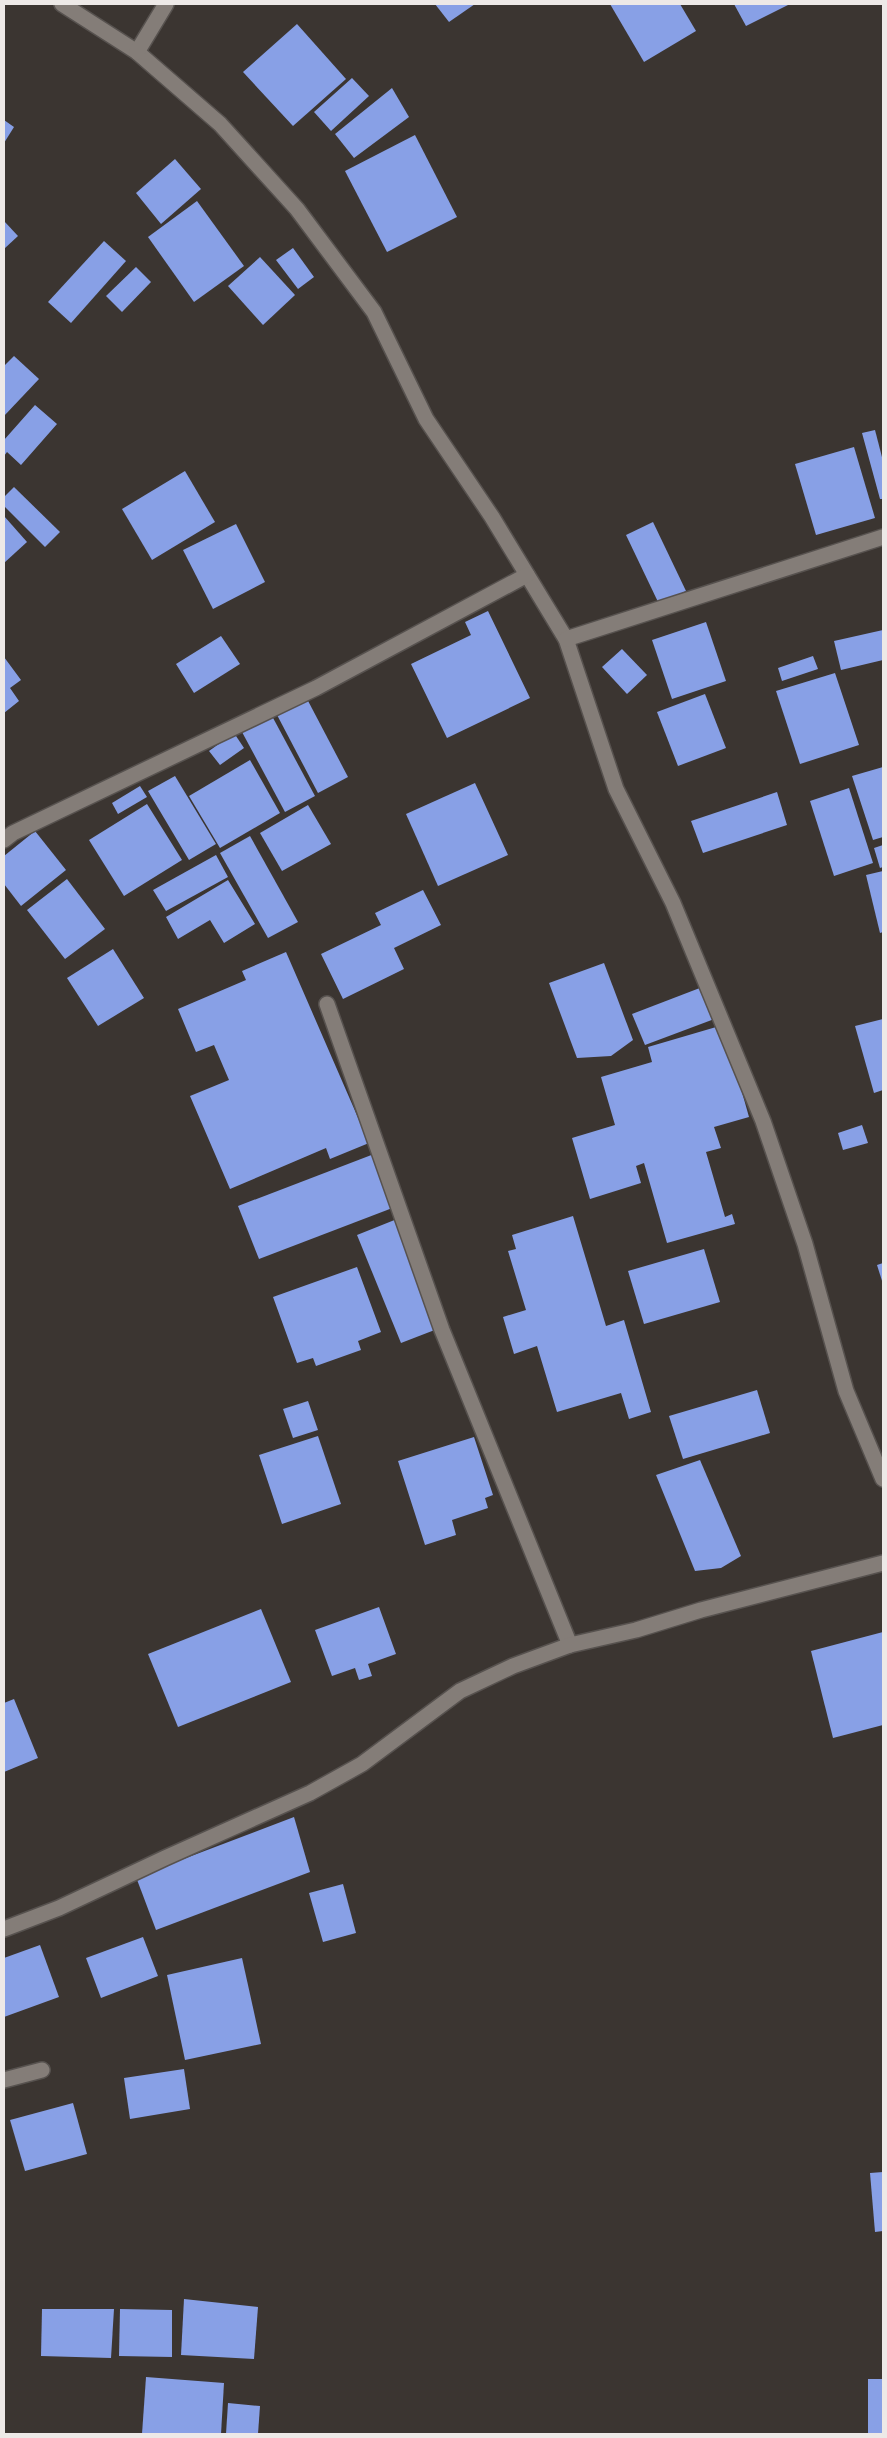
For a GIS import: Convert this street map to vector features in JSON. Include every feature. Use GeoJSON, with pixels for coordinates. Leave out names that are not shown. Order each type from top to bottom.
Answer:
{"type":"FeatureCollection","features":[{"type":"Feature","properties":{"kind":"street"},"geometry":{"type":"LineString","coordinates":[[62,4],[137,52],[220,124],[297,209],[368,304],[426,419],[492,517],[566,639],[616,789],[673,904],[763,1122],[805,1244],[846,1392],[883,1479]]}},
{"type":"Feature","properties":{"kind":"street"},"geometry":{"type":"LineString","coordinates":[[137,52],[166,4]]}},
{"type":"Feature","properties":{"kind":"street"},"geometry":{"type":"LineString","coordinates":[[566,639],[883,537]]}},
{"type":"Feature","properties":{"kind":"street"},"geometry":{"type":"LineString","coordinates":[[4,840],[13,833],[316,688],[527,575]]}},
{"type":"Feature","properties":{"kind":"street"},"geometry":{"type":"LineString","coordinates":[[327,1004],[442,1330],[570,1645]]}},
{"type":"Feature","properties":{"kind":"street"},"geometry":{"type":"LineString","coordinates":[[4,1929],[59,1908],[165,1858],[310,1794],[362,1764],[460,1691],[513,1666],[570,1645],[636,1630],[701,1610],[883,1562]]}},
{"type":"Feature","properties":{"kind":"street"},"geometry":{"type":"LineString","coordinates":[[4,2080],[42,2070]]}},
{"type":"Feature","properties":{"kind":"building"},"geometry":{"type":"Polygon","coordinates":[[[435,4],[475,4],[449,22],[435,4]]]}},
{"type":"Feature","properties":{"kind":"building"},"geometry":{"type":"Polygon","coordinates":[[[610,4],[680,4],[696,31],[644,62],[610,4]]]}},
{"type":"Feature","properties":{"kind":"building"},"geometry":{"type":"Polygon","coordinates":[[[734,4],[790,4],[746,26],[734,4]]]}},
{"type":"Feature","properties":{"kind":"building"},"geometry":{"type":"Polygon","coordinates":[[[297,24],[346,79],[293,126],[243,72],[297,24]]]}},
{"type":"Feature","properties":{"kind":"building"},"geometry":{"type":"Polygon","coordinates":[[[352,78],[369,96],[331,131],[314,112],[352,78]]]}},
{"type":"Feature","properties":{"kind":"building"},"geometry":{"type":"Polygon","coordinates":[[[392,88],[409,117],[354,158],[335,134],[392,88]]]}},
{"type":"Feature","properties":{"kind":"building"},"geometry":{"type":"Polygon","coordinates":[[[4,120],[14,127],[4,143],[4,120]]]}},
{"type":"Feature","properties":{"kind":"building"},"geometry":{"type":"Polygon","coordinates":[[[415,135],[457,217],[387,252],[345,171],[415,135]]]}},
{"type":"Feature","properties":{"kind":"building"},"geometry":{"type":"Polygon","coordinates":[[[175,159],[201,189],[161,224],[136,193],[175,159]]]}},
{"type":"Feature","properties":{"kind":"building"},"geometry":{"type":"Polygon","coordinates":[[[197,201],[244,266],[194,302],[148,237],[197,201]]]}},
{"type":"Feature","properties":{"kind":"building"},"geometry":{"type":"Polygon","coordinates":[[[4,221],[18,236],[4,249],[4,221]]]}},
{"type":"Feature","properties":{"kind":"building"},"geometry":{"type":"Polygon","coordinates":[[[104,241],[126,261],[71,323],[48,302],[104,241]]]}},
{"type":"Feature","properties":{"kind":"building"},"geometry":{"type":"Polygon","coordinates":[[[293,248],[314,277],[298,289],[276,260],[293,248]]]}},
{"type":"Feature","properties":{"kind":"building"},"geometry":{"type":"Polygon","coordinates":[[[260,257],[295,295],[263,325],[228,286],[260,257]]]}},
{"type":"Feature","properties":{"kind":"building"},"geometry":{"type":"Polygon","coordinates":[[[136,267],[151,282],[122,312],[106,296],[136,267]]]}},
{"type":"Feature","properties":{"kind":"building"},"geometry":{"type":"Polygon","coordinates":[[[14,356],[39,379],[4,416],[4,366],[14,356]]]}},
{"type":"Feature","properties":{"kind":"building"},"geometry":{"type":"Polygon","coordinates":[[[35,405],[57,424],[21,465],[7,452],[4,456],[4,440],[35,405]]]}},
{"type":"Feature","properties":{"kind":"building"},"geometry":{"type":"Polygon","coordinates":[[[875,430],[883,461],[883,499],[880,499],[862,433],[875,430]]]}},
{"type":"Feature","properties":{"kind":"building"},"geometry":{"type":"Polygon","coordinates":[[[854,447],[875,518],[816,535],[795,464],[854,447]]]}},
{"type":"Feature","properties":{"kind":"building"},"geometry":{"type":"Polygon","coordinates":[[[185,471],[215,522],[152,560],[122,509],[185,471]]]}},
{"type":"Feature","properties":{"kind":"building"},"geometry":{"type":"Polygon","coordinates":[[[14,487],[60,532],[45,547],[4,506],[4,497],[14,487]]]}},
{"type":"Feature","properties":{"kind":"building"},"geometry":{"type":"Polygon","coordinates":[[[4,516],[27,542],[4,563],[4,516]]]}},
{"type":"Feature","properties":{"kind":"building"},"geometry":{"type":"Polygon","coordinates":[[[653,522],[686,591],[659,604],[626,535],[653,522]]]}},
{"type":"Feature","properties":{"kind":"building"},"geometry":{"type":"Polygon","coordinates":[[[236,524],[265,582],[213,609],[183,550],[236,524]]]}},
{"type":"Feature","properties":{"kind":"building"},"geometry":{"type":"Polygon","coordinates":[[[488,611],[530,698],[447,738],[411,664],[471,635],[465,622],[488,611]]]}},
{"type":"Feature","properties":{"kind":"building"},"geometry":{"type":"Polygon","coordinates":[[[706,622],[726,681],[672,699],[652,640],[706,622]]]}},
{"type":"Feature","properties":{"kind":"building"},"geometry":{"type":"Polygon","coordinates":[[[883,630],[883,660],[841,670],[834,641],[883,630]]]}},
{"type":"Feature","properties":{"kind":"building"},"geometry":{"type":"Polygon","coordinates":[[[221,636],[240,664],[194,693],[176,664],[221,636]]]}},
{"type":"Feature","properties":{"kind":"building"},"geometry":{"type":"Polygon","coordinates":[[[622,649],[647,675],[627,694],[602,667],[622,649]]]}},
{"type":"Feature","properties":{"kind":"building"},"geometry":{"type":"Polygon","coordinates":[[[813,656],[818,669],[782,681],[778,668],[813,656]]]}},
{"type":"Feature","properties":{"kind":"building"},"geometry":{"type":"Polygon","coordinates":[[[4,657],[21,680],[10,688],[19,701],[4,713],[4,657]]]}},
{"type":"Feature","properties":{"kind":"building"},"geometry":{"type":"Polygon","coordinates":[[[835,673],[859,745],[800,764],[776,691],[835,673]]]}},
{"type":"Feature","properties":{"kind":"building"},"geometry":{"type":"Polygon","coordinates":[[[705,694],[726,748],[678,766],[657,712],[705,694]]]}},
{"type":"Feature","properties":{"kind":"building"},"geometry":{"type":"Polygon","coordinates":[[[306,697],[348,777],[318,793],[276,713],[306,697]]]}},
{"type":"Feature","properties":{"kind":"building"},"geometry":{"type":"Polygon","coordinates":[[[272,716],[315,796],[285,812],[242,732],[272,716]]]}},
{"type":"Feature","properties":{"kind":"building"},"geometry":{"type":"Polygon","coordinates":[[[234,733],[244,748],[220,765],[209,751],[234,733]]]}},
{"type":"Feature","properties":{"kind":"building"},"geometry":{"type":"Polygon","coordinates":[[[250,760],[280,813],[220,848],[189,796],[250,760]]]}},
{"type":"Feature","properties":{"kind":"building"},"geometry":{"type":"Polygon","coordinates":[[[883,767],[883,837],[873,840],[852,776],[883,767]]]}},
{"type":"Feature","properties":{"kind":"building"},"geometry":{"type":"Polygon","coordinates":[[[175,776],[216,844],[189,860],[148,791],[175,776]]]}},
{"type":"Feature","properties":{"kind":"building"},"geometry":{"type":"Polygon","coordinates":[[[475,783],[508,855],[438,886],[406,814],[475,783]]]}},
{"type":"Feature","properties":{"kind":"building"},"geometry":{"type":"Polygon","coordinates":[[[140,786],[147,797],[118,814],[112,803],[140,786]]]}},
{"type":"Feature","properties":{"kind":"building"},"geometry":{"type":"Polygon","coordinates":[[[849,788],[873,863],[834,876],[810,801],[849,788]]]}},
{"type":"Feature","properties":{"kind":"building"},"geometry":{"type":"Polygon","coordinates":[[[777,792],[787,825],[703,853],[691,821],[777,792]]]}},
{"type":"Feature","properties":{"kind":"building"},"geometry":{"type":"Polygon","coordinates":[[[147,804],[182,860],[124,896],[89,840],[147,804]]]}},
{"type":"Feature","properties":{"kind":"building"},"geometry":{"type":"Polygon","coordinates":[[[308,805],[331,844],[282,871],[260,833],[308,805]]]}},
{"type":"Feature","properties":{"kind":"building"},"geometry":{"type":"Polygon","coordinates":[[[35,831],[66,870],[21,906],[4,884],[4,856],[35,831]]]}},
{"type":"Feature","properties":{"kind":"building"},"geometry":{"type":"Polygon","coordinates":[[[250,836],[298,922],[268,938],[220,853],[250,836]]]}},
{"type":"Feature","properties":{"kind":"building"},"geometry":{"type":"Polygon","coordinates":[[[883,845],[883,867],[880,868],[874,848],[883,845]]]}},
{"type":"Feature","properties":{"kind":"building"},"geometry":{"type":"Polygon","coordinates":[[[216,855],[228,877],[166,911],[153,890],[216,855]]]}},
{"type":"Feature","properties":{"kind":"building"},"geometry":{"type":"Polygon","coordinates":[[[883,871],[883,932],[880,933],[866,875],[883,871]]]}},
{"type":"Feature","properties":{"kind":"building"},"geometry":{"type":"Polygon","coordinates":[[[67,879],[105,929],[65,959],[27,910],[67,879]]]}},
{"type":"Feature","properties":{"kind":"building"},"geometry":{"type":"Polygon","coordinates":[[[228,880],[255,924],[224,943],[210,920],[178,939],[166,917],[228,880]]]}},
{"type":"Feature","properties":{"kind":"building"},"geometry":{"type":"Polygon","coordinates":[[[423,890],[441,925],[394,948],[404,969],[343,999],[321,954],[381,925],[375,913],[423,890]]]}},
{"type":"Feature","properties":{"kind":"building"},"geometry":{"type":"Polygon","coordinates":[[[113,949],[144,998],[98,1026],[67,978],[113,949]]]}},
{"type":"Feature","properties":{"kind":"building"},"geometry":{"type":"Polygon","coordinates":[[[286,952],[369,1143],[330,1159],[326,1148],[230,1189],[190,1096],[229,1080],[214,1045],[196,1052],[178,1009],[246,980],[242,971],[286,952]]]}},
{"type":"Feature","properties":{"kind":"building"},"geometry":{"type":"Polygon","coordinates":[[[604,963],[633,1040],[611,1056],[577,1058],[549,983],[604,963]]]}},
{"type":"Feature","properties":{"kind":"building"},"geometry":{"type":"Polygon","coordinates":[[[705,986],[717,1018],[645,1045],[632,1014],[705,986]]]}},
{"type":"Feature","properties":{"kind":"building"},"geometry":{"type":"Polygon","coordinates":[[[883,1019],[883,1090],[874,1093],[855,1026],[883,1019]]]}},
{"type":"Feature","properties":{"kind":"building"},"geometry":{"type":"Polygon","coordinates":[[[723,1025],[749,1117],[714,1127],[721,1148],[706,1152],[725,1217],[732,1214],[735,1224],[667,1243],[644,1163],[636,1166],[641,1183],[590,1199],[572,1138],[615,1125],[601,1077],[652,1062],[648,1047],[723,1025]]]}},
{"type":"Feature","properties":{"kind":"building"},"geometry":{"type":"Polygon","coordinates":[[[862,1125],[868,1143],[843,1150],[838,1133],[862,1125]]]}},
{"type":"Feature","properties":{"kind":"building"},"geometry":{"type":"Polygon","coordinates":[[[374,1154],[395,1207],[259,1259],[238,1206],[374,1154]]]}},
{"type":"Feature","properties":{"kind":"building"},"geometry":{"type":"Polygon","coordinates":[[[573,1216],[606,1326],[624,1320],[651,1412],[629,1419],[621,1393],[557,1412],[537,1346],[514,1354],[503,1317],[526,1310],[508,1251],[516,1249],[512,1235],[573,1216]]]}},
{"type":"Feature","properties":{"kind":"building"},"geometry":{"type":"Polygon","coordinates":[[[402,1217],[445,1326],[401,1343],[357,1235],[402,1217]]]}},
{"type":"Feature","properties":{"kind":"building"},"geometry":{"type":"Polygon","coordinates":[[[704,1249],[720,1302],[644,1324],[628,1271],[704,1249]]]}},
{"type":"Feature","properties":{"kind":"building"},"geometry":{"type":"Polygon","coordinates":[[[883,1263],[883,1284],[877,1265],[883,1263]]]}},
{"type":"Feature","properties":{"kind":"building"},"geometry":{"type":"Polygon","coordinates":[[[357,1267],[381,1332],[358,1341],[361,1350],[316,1366],[313,1358],[297,1363],[273,1297],[357,1267]]]}},
{"type":"Feature","properties":{"kind":"building"},"geometry":{"type":"Polygon","coordinates":[[[757,1390],[770,1433],[683,1459],[669,1416],[757,1390]]]}},
{"type":"Feature","properties":{"kind":"building"},"geometry":{"type":"Polygon","coordinates":[[[308,1401],[318,1430],[293,1438],[283,1409],[308,1401]]]}},
{"type":"Feature","properties":{"kind":"building"},"geometry":{"type":"Polygon","coordinates":[[[318,1436],[341,1504],[282,1524],[259,1455],[318,1436]]]}},
{"type":"Feature","properties":{"kind":"building"},"geometry":{"type":"Polygon","coordinates":[[[474,1437],[493,1495],[485,1498],[488,1508],[452,1520],[456,1535],[425,1545],[398,1461],[474,1437]]]}},
{"type":"Feature","properties":{"kind":"building"},"geometry":{"type":"Polygon","coordinates":[[[700,1460],[741,1556],[721,1568],[695,1571],[656,1475],[700,1460]]]}},
{"type":"Feature","properties":{"kind":"building"},"geometry":{"type":"Polygon","coordinates":[[[379,1607],[396,1654],[368,1664],[372,1676],[359,1680],[355,1668],[332,1676],[315,1630],[379,1607]]]}},
{"type":"Feature","properties":{"kind":"building"},"geometry":{"type":"Polygon","coordinates":[[[261,1609],[291,1682],[178,1727],[148,1654],[261,1609]]]}},
{"type":"Feature","properties":{"kind":"building"},"geometry":{"type":"Polygon","coordinates":[[[883,1632],[883,1725],[833,1738],[811,1651],[883,1632]]]}},
{"type":"Feature","properties":{"kind":"building"},"geometry":{"type":"Polygon","coordinates":[[[14,1699],[38,1758],[4,1772],[4,1703],[14,1699]]]}},
{"type":"Feature","properties":{"kind":"building"},"geometry":{"type":"Polygon","coordinates":[[[294,1817],[310,1872],[156,1930],[136,1877],[294,1817]]]}},
{"type":"Feature","properties":{"kind":"building"},"geometry":{"type":"Polygon","coordinates":[[[343,1884],[356,1933],[323,1942],[309,1893],[343,1884]]]}},
{"type":"Feature","properties":{"kind":"building"},"geometry":{"type":"Polygon","coordinates":[[[143,1937],[158,1976],[101,1998],[86,1958],[143,1937]]]}},
{"type":"Feature","properties":{"kind":"building"},"geometry":{"type":"Polygon","coordinates":[[[40,1945],[59,1997],[4,2017],[4,1958],[40,1945]]]}},
{"type":"Feature","properties":{"kind":"building"},"geometry":{"type":"Polygon","coordinates":[[[242,1958],[261,2044],[185,2060],[167,1975],[242,1958]]]}},
{"type":"Feature","properties":{"kind":"building"},"geometry":{"type":"Polygon","coordinates":[[[184,2069],[190,2109],[130,2119],[124,2078],[184,2069]]]}},
{"type":"Feature","properties":{"kind":"building"},"geometry":{"type":"Polygon","coordinates":[[[73,2103],[87,2154],[25,2171],[10,2120],[73,2103]]]}},
{"type":"Feature","properties":{"kind":"building"},"geometry":{"type":"Polygon","coordinates":[[[883,2172],[883,2231],[875,2232],[870,2173],[883,2172]]]}},
{"type":"Feature","properties":{"kind":"building"},"geometry":{"type":"Polygon","coordinates":[[[184,2299],[258,2307],[254,2359],[181,2355],[184,2299]]]}},
{"type":"Feature","properties":{"kind":"building"},"geometry":{"type":"Polygon","coordinates":[[[42,2309],[114,2309],[111,2358],[41,2356],[42,2309]]]}},
{"type":"Feature","properties":{"kind":"building"},"geometry":{"type":"Polygon","coordinates":[[[120,2309],[172,2310],[172,2357],[119,2356],[120,2309]]]}},
{"type":"Feature","properties":{"kind":"building"},"geometry":{"type":"Polygon","coordinates":[[[146,2377],[224,2383],[221,2434],[142,2434],[146,2377]]]}},
{"type":"Feature","properties":{"kind":"building"},"geometry":{"type":"Polygon","coordinates":[[[868,2379],[883,2379],[883,2434],[868,2434],[868,2379]]]}},
{"type":"Feature","properties":{"kind":"building"},"geometry":{"type":"Polygon","coordinates":[[[228,2403],[260,2406],[258,2434],[226,2434],[228,2403]]]}}]}
